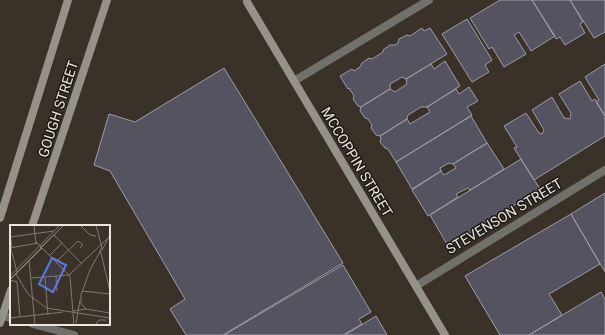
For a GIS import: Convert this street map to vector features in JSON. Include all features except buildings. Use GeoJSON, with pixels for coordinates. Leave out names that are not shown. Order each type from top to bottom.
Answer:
{"type":"FeatureCollection","features":[{"type":"Feature","properties":{"kind":"main road","name":"GOUGH STREET"},"geometry":{"type":"LineString","coordinates":[[0,218],[68,0]]}},
{"type":"Feature","properties":{"kind":"main road","name":"GOUGH STREET"},"geometry":{"type":"LineString","coordinates":[[32,225],[107,0]]}},
{"type":"Feature","properties":{"kind":"main road","name":"MCCOPPIN STREET"},"geometry":{"type":"LineString","coordinates":[[245,1],[445,335]]}},
{"type":"Feature","properties":{"kind":"main road"},"geometry":{"type":"LineString","coordinates":[[1,320],[10,293]]}},
{"type":"Feature","properties":{"kind":"street"},"geometry":{"type":"LineString","coordinates":[[294,81],[429,0]]}},
{"type":"Feature","properties":{"kind":"street","name":"STEVENSON STREET"},"geometry":{"type":"LineString","coordinates":[[416,286],[605,170]]}},
{"type":"Feature","properties":{"kind":"street"},"geometry":{"type":"LineString","coordinates":[[37,325],[74,335]]}}]}
